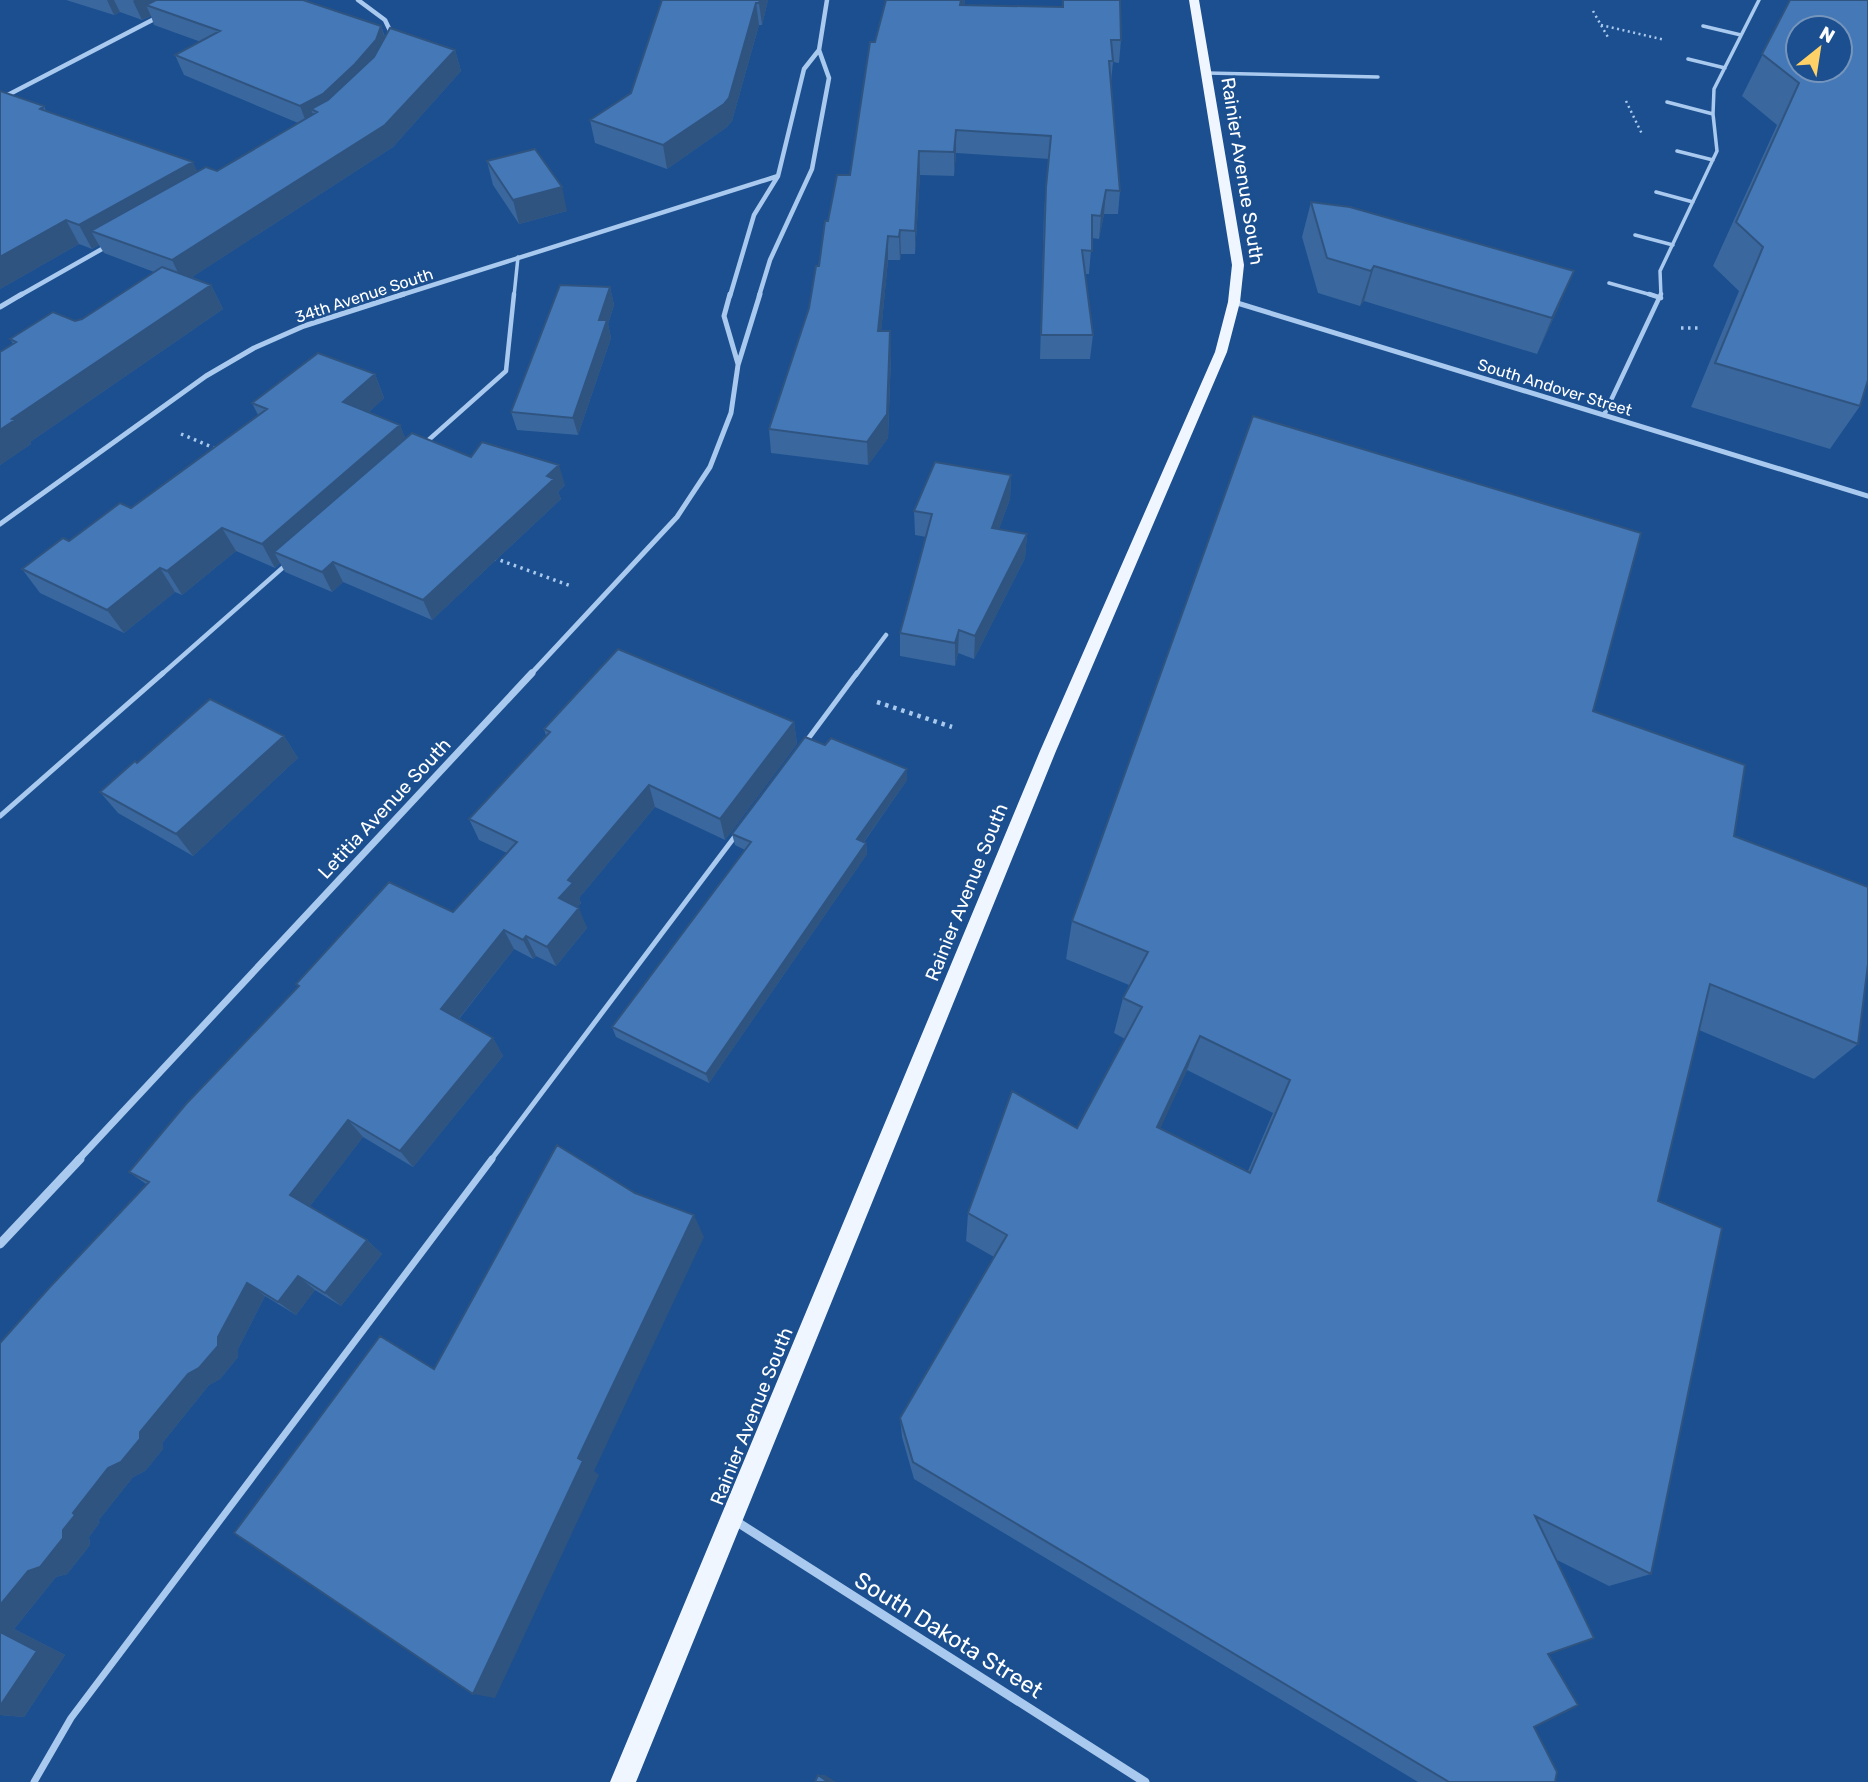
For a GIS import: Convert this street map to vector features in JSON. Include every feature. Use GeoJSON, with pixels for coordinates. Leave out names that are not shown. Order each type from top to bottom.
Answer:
{"type":"FeatureCollection","features":[{"type":"Feature","properties":{"kind":"main road","name":"Rainier Avenue South"},"geometry":{"type":"LineString","coordinates":[[623,1782],[1048,751],[1220,352],[1234,302],[1238,265],[1194,0]]}},
{"type":"Feature","properties":{"kind":"street"},"geometry":{"type":"LineString","coordinates":[[358,0],[376,11],[391,26],[394,41]]}},
{"type":"Feature","properties":{"kind":"street","name":"Letitia Avenue South"},"geometry":{"type":"LineString","coordinates":[[0,1244],[677,517],[710,467],[731,413],[738,365],[770,260],[812,169],[828,78],[819,50],[827,0]]}},
{"type":"Feature","properties":{"kind":"street"},"geometry":{"type":"LineString","coordinates":[[0,99],[168,12]]}},
{"type":"Feature","properties":{"kind":"street","name":"Letitia Avenue South"},"geometry":{"type":"LineString","coordinates":[[738,365],[724,316],[754,215],[778,176],[804,69],[819,50]]}},
{"type":"Feature","properties":{"kind":"street","name":"34th Avenue South"},"geometry":{"type":"LineString","coordinates":[[0,524],[206,376],[279,337],[518,257],[778,176]]}},
{"type":"Feature","properties":{"kind":"street"},"geometry":{"type":"LineString","coordinates":[[0,307],[119,239]]}},
{"type":"Feature","properties":{"kind":"street","name":"South Andover Street"},"geometry":{"type":"LineString","coordinates":[[1234,302],[1868,496]]}},
{"type":"Feature","properties":{"kind":"street","name":"South Dakota Street"},"geometry":{"type":"LineString","coordinates":[[733,1520],[1145,1782]]}},
{"type":"Feature","properties":{"kind":"lane"},"geometry":{"type":"LineString","coordinates":[[1604,415],[1661,298],[1660,271],[1717,152],[1713,114],[1714,89],[1758,1],[1748,0]]}},
{"type":"Feature","properties":{"kind":"lane"},"geometry":{"type":"LineString","coordinates":[[1703,26],[1741,34]]}},
{"type":"Feature","properties":{"kind":"lane"},"geometry":{"type":"LineString","coordinates":[[1688,59],[1724,68]]}},
{"type":"Feature","properties":{"kind":"lane"},"geometry":{"type":"LineString","coordinates":[[1205,73],[1378,77]]}},
{"type":"Feature","properties":{"kind":"lane"},"geometry":{"type":"LineString","coordinates":[[1667,102],[1713,114]]}},
{"type":"Feature","properties":{"kind":"lane"},"geometry":{"type":"LineString","coordinates":[[1677,151],[1713,160]]}},
{"type":"Feature","properties":{"kind":"lane"},"geometry":{"type":"LineString","coordinates":[[1656,192],[1693,202]]}},
{"type":"Feature","properties":{"kind":"lane"},"geometry":{"type":"LineString","coordinates":[[1635,235],[1673,245]]}},
{"type":"Feature","properties":{"kind":"lane"},"geometry":{"type":"LineString","coordinates":[[416,451],[506,371],[518,257]]}},
{"type":"Feature","properties":{"kind":"lane"},"geometry":{"type":"LineString","coordinates":[[1609,283],[1661,298]]}},
{"type":"Feature","properties":{"kind":"lane"},"geometry":{"type":"LineString","coordinates":[[0,816],[291,561]]}},
{"type":"Feature","properties":{"kind":"lane"},"geometry":{"type":"LineString","coordinates":[[803,746],[886,635]]}},
{"type":"Feature","properties":{"kind":"lane"},"geometry":{"type":"LineString","coordinates":[[34,1782],[71,1718],[744,825]]}},
{"type":"Feature","properties":{"kind":"path"},"geometry":{"type":"LineString","coordinates":[[1593,11],[1609,39]]}},
{"type":"Feature","properties":{"kind":"path"},"geometry":{"type":"LineString","coordinates":[[1601,25],[1673,41]]}},
{"type":"Feature","properties":{"kind":"path"},"geometry":{"type":"LineString","coordinates":[[1626,102],[1642,134]]}},
{"type":"Feature","properties":{"kind":"path"},"geometry":{"type":"LineString","coordinates":[[145,419],[229,454]]}},
{"type":"Feature","properties":{"kind":"path"},"geometry":{"type":"LineString","coordinates":[[484,554],[602,598]]}},
{"type":"Feature","properties":{"kind":"path"},"geometry":{"type":"LineString","coordinates":[[875,701],[953,727]]}},
{"type":"Feature","properties":{"kind":"building"},"geometry":{"type":"Polygon","coordinates":[[[156,0],[303,0],[381,26],[376,40],[355,64],[323,94],[300,106],[175,55],[220,31],[146,5],[156,0]]]}},
{"type":"Feature","properties":{"kind":"building"},"geometry":{"type":"Polygon","coordinates":[[[662,0],[760,0],[756,3],[729,98],[663,145],[590,120],[631,93],[662,0]]]}},
{"type":"Feature","properties":{"kind":"building"},"geometry":{"type":"Polygon","coordinates":[[[886,0],[961,0],[960,5],[1063,7],[1063,0],[1120,0],[1121,40],[1111,40],[1113,61],[1109,61],[1120,191],[1106,190],[1101,216],[1092,215],[1092,251],[1082,250],[1093,335],[1041,335],[1046,187],[1051,136],[956,130],[954,152],[919,151],[915,231],[900,230],[899,237],[888,236],[878,331],[890,331],[887,414],[867,442],[769,429],[809,308],[816,266],[819,266],[825,221],[828,221],[837,175],[850,175],[870,42],[875,42],[886,0]]]}},
{"type":"Feature","properties":{"kind":"building"},"geometry":{"type":"Polygon","coordinates":[[[1790,0],[1868,0],[1868,380],[1860,406],[1715,363],[1763,247],[1736,222],[1799,84],[1854,84],[1854,14],[1784,14],[1784,71],[1762,54],[1790,0]]]}},
{"type":"Feature","properties":{"kind":"building"},"geometry":{"type":"Polygon","coordinates":[[[390,28],[455,50],[385,125],[172,260],[91,231],[206,167],[217,171],[317,112],[311,109],[328,100],[374,57],[390,28]]]}},
{"type":"Feature","properties":{"kind":"building"},"geometry":{"type":"Polygon","coordinates":[[[0,91],[44,106],[40,109],[193,162],[79,225],[66,220],[0,257],[0,91]]]}},
{"type":"Feature","properties":{"kind":"building"},"geometry":{"type":"Polygon","coordinates":[[[535,149],[562,187],[513,200],[487,161],[535,149]]]}},
{"type":"Feature","properties":{"kind":"building"},"geometry":{"type":"Polygon","coordinates":[[[1311,202],[1350,207],[1574,271],[1552,318],[1374,266],[1371,271],[1327,258],[1311,202]]]}},
{"type":"Feature","properties":{"kind":"building"},"geometry":{"type":"Polygon","coordinates":[[[162,267],[211,285],[12,419],[15,420],[0,430],[0,352],[16,342],[10,339],[53,312],[75,321],[82,319],[162,267]]]}},
{"type":"Feature","properties":{"kind":"building"},"geometry":{"type":"Polygon","coordinates":[[[560,285],[610,287],[599,320],[607,320],[573,418],[511,412],[560,285]]]}},
{"type":"Feature","properties":{"kind":"building"},"geometry":{"type":"Polygon","coordinates":[[[318,353],[375,374],[343,402],[400,425],[262,544],[222,528],[167,571],[160,568],[107,610],[22,569],[63,538],[69,541],[120,503],[131,508],[267,409],[252,403],[318,353]]]}},
{"type":"Feature","properties":{"kind":"building"},"geometry":{"type":"Polygon","coordinates":[[[1253,416],[1641,533],[1593,711],[1745,765],[1734,836],[1868,887],[1868,964],[1858,1044],[1710,984],[1658,1201],[1722,1228],[1651,1574],[1535,1516],[1594,1638],[1548,1654],[1578,1705],[1534,1727],[1557,1772],[1555,1782],[1449,1782],[913,1462],[900,1418],[1007,1235],[968,1213],[1012,1091],[1077,1128],[1142,1007],[1123,998],[1148,952],[1072,921],[1253,416]],[[1200,1036],[1157,1127],[1250,1173],[1290,1080],[1200,1036]]]}},
{"type":"Feature","properties":{"kind":"building"},"geometry":{"type":"Polygon","coordinates":[[[412,433],[471,457],[482,442],[559,465],[547,476],[554,479],[423,600],[333,562],[322,572],[274,552],[412,433]]]}},
{"type":"Feature","properties":{"kind":"building"},"geometry":{"type":"Polygon","coordinates":[[[935,462],[1011,475],[992,528],[1027,534],[975,636],[959,630],[955,643],[900,633],[932,514],[914,511],[935,462]]]}},
{"type":"Feature","properties":{"kind":"building"},"geometry":{"type":"Polygon","coordinates":[[[618,649],[794,722],[720,819],[649,785],[568,880],[573,883],[559,898],[579,908],[547,947],[526,936],[523,940],[504,930],[441,1009],[493,1038],[400,1151],[348,1120],[290,1195],[367,1240],[325,1293],[298,1276],[278,1302],[247,1283],[218,1337],[218,1346],[199,1368],[188,1374],[140,1432],[140,1439],[121,1462],[108,1468],[73,1513],[75,1515],[63,1530],[63,1538],[40,1567],[28,1571],[0,1605],[0,1343],[149,1182],[129,1172],[186,1104],[299,986],[296,984],[389,882],[453,912],[517,842],[469,819],[550,732],[544,729],[618,649]]]}},
{"type":"Feature","properties":{"kind":"building"},"geometry":{"type":"Polygon","coordinates":[[[210,699],[284,736],[176,834],[100,792],[135,761],[137,763],[210,699]]]}},
{"type":"Feature","properties":{"kind":"building"},"geometry":{"type":"Polygon","coordinates":[[[805,737],[825,745],[831,738],[907,769],[857,839],[866,843],[706,1074],[612,1027],[751,842],[732,834],[805,737]]]}},
{"type":"Feature","properties":{"kind":"building"},"geometry":{"type":"Polygon","coordinates":[[[557,1145],[635,1193],[694,1215],[578,1458],[583,1461],[473,1694],[234,1533],[380,1336],[434,1369],[557,1145]]]}},
{"type":"Feature","properties":{"kind":"building"},"geometry":{"type":"Polygon","coordinates":[[[0,1632],[37,1651],[0,1706],[0,1632]]]}},
{"type":"Feature","properties":{"kind":"building"},"geometry":{"type":"Polygon","coordinates":[[[818,1775],[828,1782],[815,1782],[818,1775]]]}}]}
